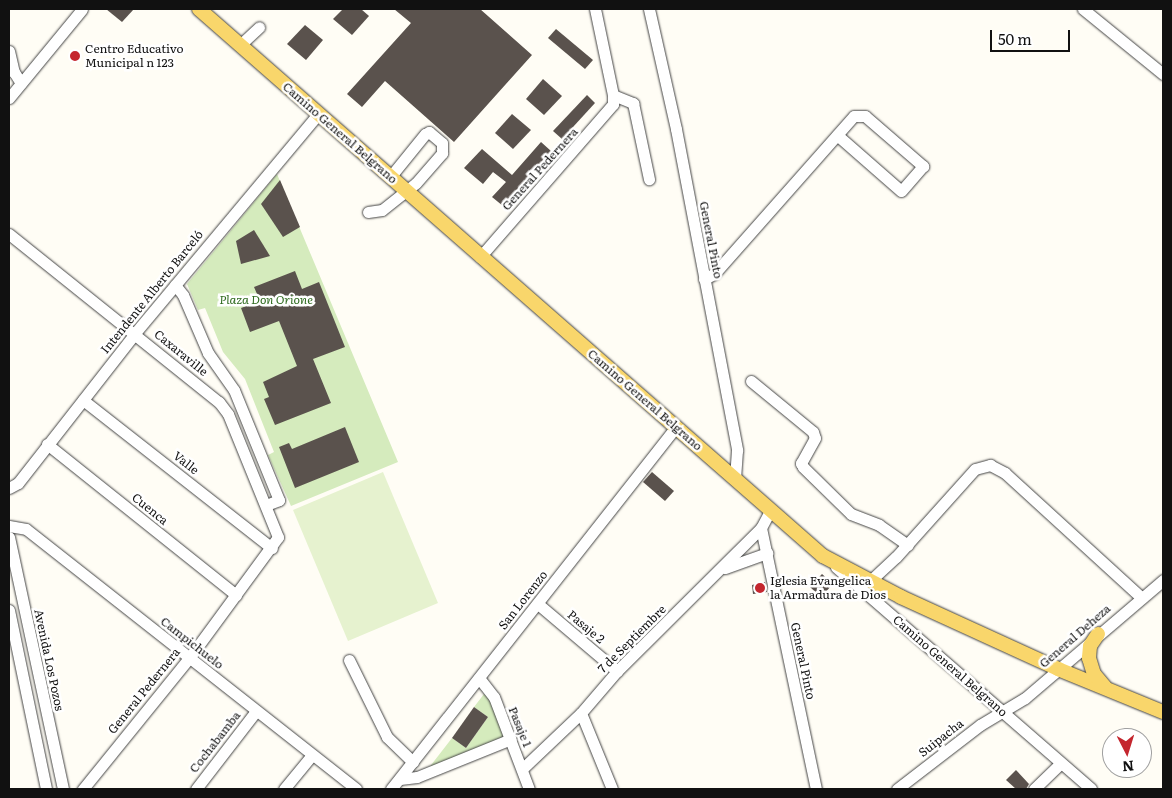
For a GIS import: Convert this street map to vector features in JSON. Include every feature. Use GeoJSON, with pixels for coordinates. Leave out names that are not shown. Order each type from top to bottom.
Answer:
{"type":"FeatureCollection","features":[{"type":"Feature","properties":{"kind":"main road","name":"Camino General Belgrano"},"geometry":{"type":"LineString","coordinates":[[199,9],[823,556]]}},
{"type":"Feature","properties":{"kind":"main road"},"geometry":{"type":"LineString","coordinates":[[823,556],[870,581],[1058,669],[1163,712]]}},
{"type":"Feature","properties":{"kind":"main road"},"geometry":{"type":"LineString","coordinates":[[1098,634],[1090,646],[1089,658],[1094,674],[1105,687]]}},
{"type":"Feature","properties":{"kind":"street"},"geometry":{"type":"LineString","coordinates":[[9,98],[82,9]]}},
{"type":"Feature","properties":{"kind":"street"},"geometry":{"type":"LineString","coordinates":[[594,9],[614,95],[633,103],[649,179]]}},
{"type":"Feature","properties":{"kind":"street","name":"General Pinto"},"geometry":{"type":"LineString","coordinates":[[649,9],[737,450],[734,477]]}},
{"type":"Feature","properties":{"kind":"street"},"geometry":{"type":"LineString","coordinates":[[1083,9],[1163,74]]}},
{"type":"Feature","properties":{"kind":"street"},"geometry":{"type":"LineString","coordinates":[[240,45],[259,28]]}},
{"type":"Feature","properties":{"kind":"street"},"geometry":{"type":"LineString","coordinates":[[9,51],[14,72],[21,83]]}},
{"type":"Feature","properties":{"kind":"street","name":"General Pedernera"},"geometry":{"type":"LineString","coordinates":[[480,257],[609,112],[614,95]]}},
{"type":"Feature","properties":{"kind":"street","name":"Intendente Alberto Barceló"},"geometry":{"type":"LineString","coordinates":[[9,488],[18,483],[135,333],[318,114]]}},
{"type":"Feature","properties":{"kind":"street"},"geometry":{"type":"LineString","coordinates":[[704,279],[714,274],[837,135],[854,116],[861,115],[923,166],[901,191],[837,135]]}},
{"type":"Feature","properties":{"kind":"street"},"geometry":{"type":"LineString","coordinates":[[368,212],[382,210],[416,183],[439,156],[444,148],[442,143],[429,132],[425,134],[390,177]]}},
{"type":"Feature","properties":{"kind":"street","name":"Caxaraville"},"geometry":{"type":"LineString","coordinates":[[9,234],[135,333],[224,408],[278,537]]}},
{"type":"Feature","properties":{"kind":"street"},"geometry":{"type":"LineString","coordinates":[[175,285],[184,295],[208,353],[234,390],[279,500],[266,505]]}},
{"type":"Feature","properties":{"kind":"street"},"geometry":{"type":"LineString","coordinates":[[751,381],[813,432],[815,438],[801,463],[803,467],[851,514],[879,525],[908,545]]}},
{"type":"Feature","properties":{"kind":"street","name":"Valle"},"geometry":{"type":"LineString","coordinates":[[83,400],[272,548]]}},
{"type":"Feature","properties":{"kind":"street","name":"San Lorenzo"},"geometry":{"type":"LineString","coordinates":[[391,789],[676,427]]}},
{"type":"Feature","properties":{"kind":"street","name":"Cuenca"},"geometry":{"type":"LineString","coordinates":[[47,444],[236,596]]}},
{"type":"Feature","properties":{"kind":"street"},"geometry":{"type":"LineString","coordinates":[[870,581],[908,545],[975,469],[990,465],[1012,480],[1141,597]]}},
{"type":"Feature","properties":{"kind":"street"},"geometry":{"type":"LineString","coordinates":[[761,528],[770,511]]}},
{"type":"Feature","properties":{"kind":"street","name":"Campichuelo"},"geometry":{"type":"LineString","coordinates":[[9,526],[26,529],[356,789]]}},
{"type":"Feature","properties":{"kind":"street","name":"General Pinto"},"geometry":{"type":"LineString","coordinates":[[761,528],[816,789]]}},
{"type":"Feature","properties":{"kind":"street","name":"7 de Septiembre"},"geometry":{"type":"LineString","coordinates":[[522,769],[581,714],[617,671],[721,570],[761,528]]}},
{"type":"Feature","properties":{"kind":"street","name":"Avenida Los Pozos"},"geometry":{"type":"LineString","coordinates":[[9,537],[62,789]]}},
{"type":"Feature","properties":{"kind":"street","name":"General Pedernera"},"geometry":{"type":"LineString","coordinates":[[84,789],[236,596],[278,537]]}},
{"type":"Feature","properties":{"kind":"street"},"geometry":{"type":"LineString","coordinates":[[721,570],[767,553]]}},
{"type":"Feature","properties":{"kind":"street","name":"Camino General Belgrano"},"geometry":{"type":"LineString","coordinates":[[823,556],[1092,789]]}},
{"type":"Feature","properties":{"kind":"street","name":"General Deheza"},"geometry":{"type":"LineString","coordinates":[[1003,712],[1058,669],[1163,580]]}},
{"type":"Feature","properties":{"kind":"street","name":"Pasaje 2"},"geometry":{"type":"LineString","coordinates":[[538,604],[617,671]]}},
{"type":"Feature","properties":{"kind":"street"},"geometry":{"type":"LineString","coordinates":[[9,610],[46,789]]}},
{"type":"Feature","properties":{"kind":"street"},"geometry":{"type":"LineString","coordinates":[[349,660],[387,737],[413,762]]}},
{"type":"Feature","properties":{"kind":"street","name":"Pasaje 1"},"geometry":{"type":"LineString","coordinates":[[478,678],[494,697],[530,789]]}},
{"type":"Feature","properties":{"kind":"street","name":"Cochabamba"},"geometry":{"type":"LineString","coordinates":[[196,789],[256,711]]}},
{"type":"Feature","properties":{"kind":"street","name":"Suipacha"},"geometry":{"type":"LineString","coordinates":[[897,789],[980,725],[1003,712]]}},
{"type":"Feature","properties":{"kind":"street"},"geometry":{"type":"LineString","coordinates":[[581,714],[612,789]]}},
{"type":"Feature","properties":{"kind":"street"},"geometry":{"type":"LineString","coordinates":[[400,779],[417,777],[511,739]]}},
{"type":"Feature","properties":{"kind":"street"},"geometry":{"type":"LineString","coordinates":[[284,789],[312,755]]}},
{"type":"Feature","properties":{"kind":"street"},"geometry":{"type":"LineString","coordinates":[[1034,789],[1061,763]]}},
{"type":"Feature","properties":{"kind":"green space","name":"Plaza Don Orione"},"geometry":{"type":"Polygon","coordinates":[[[277,174],[398,462],[291,506],[268,455],[274,452],[245,379],[223,352],[205,308],[198,310],[187,284],[277,174]]]}},
{"type":"Feature","properties":{"kind":"green space"},"geometry":{"type":"Polygon","coordinates":[[[383,472],[438,603],[348,641],[293,510],[383,472]]]}},
{"type":"Feature","properties":{"kind":"green space"},"geometry":{"type":"Polygon","coordinates":[[[484,694],[491,699],[506,737],[428,769],[452,738],[466,748],[488,717],[474,707],[484,694]]]}},
{"type":"Feature","properties":{"kind":"building"},"geometry":{"type":"Polygon","coordinates":[[[106,9],[134,9],[122,22],[106,9]]]}},
{"type":"Feature","properties":{"kind":"building"},"geometry":{"type":"Polygon","coordinates":[[[343,9],[361,9],[369,16],[352,35],[333,19],[343,9]]]}},
{"type":"Feature","properties":{"kind":"building"},"geometry":{"type":"Polygon","coordinates":[[[394,9],[480,9],[532,55],[454,142],[385,81],[362,107],[347,94],[411,23],[394,9]]]}},
{"type":"Feature","properties":{"kind":"building"},"geometry":{"type":"Polygon","coordinates":[[[305,25],[323,40],[306,60],[287,44],[305,25]]]}},
{"type":"Feature","properties":{"kind":"building"},"geometry":{"type":"Polygon","coordinates":[[[556,29],[593,60],[585,69],[548,38],[556,29]]]}},
{"type":"Feature","properties":{"kind":"building"},"geometry":{"type":"Polygon","coordinates":[[[543,79],[562,96],[544,115],[526,99],[543,79]]]}},
{"type":"Feature","properties":{"kind":"building"},"geometry":{"type":"Polygon","coordinates":[[[587,95],[595,103],[562,139],[553,131],[587,95]]]}},
{"type":"Feature","properties":{"kind":"building"},"geometry":{"type":"Polygon","coordinates":[[[512,114],[531,130],[513,149],[495,133],[512,114]]]}},
{"type":"Feature","properties":{"kind":"building"},"geometry":{"type":"Polygon","coordinates":[[[541,142],[551,151],[503,206],[492,197],[506,182],[493,172],[483,184],[464,168],[482,149],[512,175],[541,142]]]}},
{"type":"Feature","properties":{"kind":"building"},"geometry":{"type":"Polygon","coordinates":[[[280,180],[300,227],[283,237],[261,204],[280,180]]]}},
{"type":"Feature","properties":{"kind":"building"},"geometry":{"type":"Polygon","coordinates":[[[254,230],[270,256],[241,264],[236,241],[254,230]]]}},
{"type":"Feature","properties":{"kind":"building"},"geometry":{"type":"Polygon","coordinates":[[[295,271],[302,289],[319,282],[345,347],[313,359],[331,403],[275,425],[264,399],[269,397],[263,382],[297,366],[279,321],[250,332],[241,308],[260,301],[254,287],[295,271]]]}},
{"type":"Feature","properties":{"kind":"building"},"geometry":{"type":"Polygon","coordinates":[[[345,427],[359,462],[295,488],[279,447],[289,443],[292,449],[345,427]]]}},
{"type":"Feature","properties":{"kind":"building"},"geometry":{"type":"Polygon","coordinates":[[[652,472],[674,491],[665,501],[643,482],[652,472]]]}},
{"type":"Feature","properties":{"kind":"building"},"geometry":{"type":"Polygon","coordinates":[[[822,574],[833,584],[821,597],[810,587],[822,574]]]}},
{"type":"Feature","properties":{"kind":"building","name":"Iglesia Evangelica la Armadura de Dios"},"geometry":{"type":"Polygon","coordinates":[[[765,582],[767,592],[753,594],[752,585],[765,582]]]}},
{"type":"Feature","properties":{"kind":"building"},"geometry":{"type":"Polygon","coordinates":[[[474,707],[488,717],[466,748],[452,738],[474,707]]]}},
{"type":"Feature","properties":{"kind":"building"},"geometry":{"type":"Polygon","coordinates":[[[1016,770],[1029,784],[1026,789],[1016,789],[1006,780],[1016,770]]]}},
{"type":"Feature","properties":{"kind":"place","name":"Centro Educativo Municipal n 123"},"geometry":{"type":"Point","coordinates":[75,56]}},
{"type":"Feature","properties":{"kind":"place","name":"Iglesia Evangelica la Armadura de Dios"},"geometry":{"type":"Point","coordinates":[760,588]}}]}
